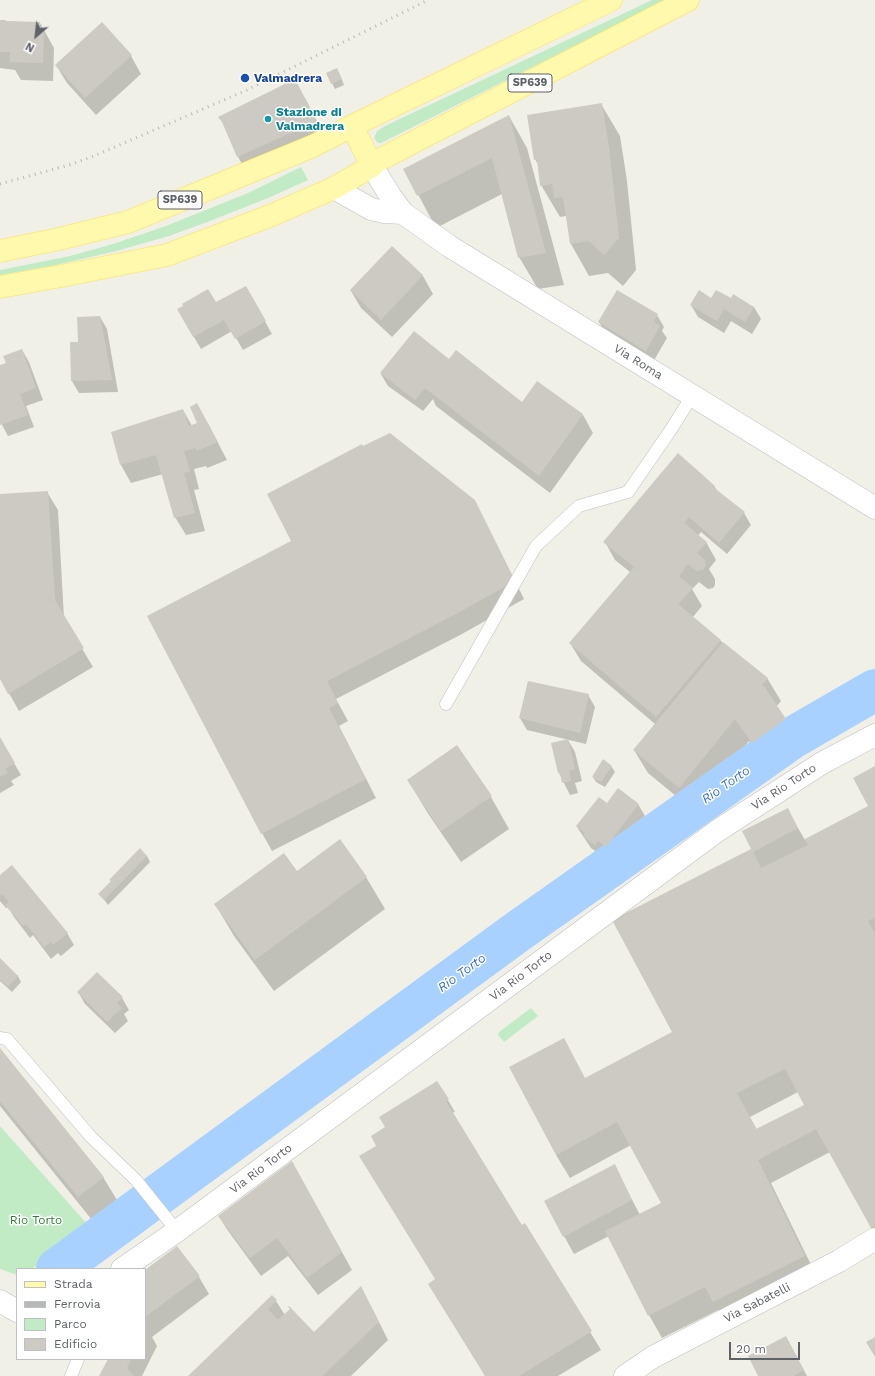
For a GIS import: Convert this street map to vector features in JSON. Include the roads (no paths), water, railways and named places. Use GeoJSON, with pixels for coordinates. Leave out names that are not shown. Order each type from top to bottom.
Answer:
{"type":"FeatureCollection","features":[{"type":"Feature","properties":{"kind":"main road","name":"SP639"},"geometry":{"type":"LineString","coordinates":[[0,251],[59,239],[128,222],[313,146],[611,0]]}},
{"type":"Feature","properties":{"kind":"main road","name":"SP639"},"geometry":{"type":"LineString","coordinates":[[0,287],[166,255],[272,215],[334,188],[372,166],[377,161],[688,0]]}},
{"type":"Feature","properties":{"kind":"main road"},"geometry":{"type":"LineString","coordinates":[[352,126],[372,166]]}},
{"type":"Feature","properties":{"kind":"street","name":"Via Roma"},"geometry":{"type":"LineString","coordinates":[[372,166],[391,197],[403,213],[449,246],[875,508]]}},
{"type":"Feature","properties":{"kind":"street"},"geometry":{"type":"LineString","coordinates":[[334,188],[371,209],[384,212],[403,213]]}},
{"type":"Feature","properties":{"kind":"street","name":"Via Rio Torto"},"geometry":{"type":"LineString","coordinates":[[123,1268],[177,1231],[717,831],[822,763],[875,735]]}},
{"type":"Feature","properties":{"kind":"street","name":"Via Sabatelli"},"geometry":{"type":"LineString","coordinates":[[635,1373],[695,1334],[838,1261],[875,1239]]}},
{"type":"Feature","properties":{"kind":"street"},"geometry":{"type":"LineString","coordinates":[[0,1301],[16,1310]]}},
{"type":"Feature","properties":{"kind":"lane"},"geometry":{"type":"LineString","coordinates":[[446,704],[536,546],[579,506],[628,492],[692,396]]}},
{"type":"Feature","properties":{"kind":"lane"},"geometry":{"type":"LineString","coordinates":[[0,1038],[7,1039],[90,1137],[136,1180],[177,1231]]}},
{"type":"Feature","properties":{"kind":"lane"},"geometry":{"type":"LineString","coordinates":[[71,1376],[78,1360]]}},
{"type":"Feature","properties":{"kind":"waterway","name":"Rio Torto"},"geometry":{"type":"LineString","coordinates":[[58,1268],[517,932],[792,738],[875,690]]}},
{"type":"Feature","properties":{"kind":"railway"},"geometry":{"type":"LineString","coordinates":[[0,184],[69,165],[94,156],[247,90],[428,0]]}},
{"type":"Feature","properties":{"kind":"place","name":"Valmadrera"},"geometry":{"type":"Point","coordinates":[245,78]}},
{"type":"Feature","properties":{"kind":"place","name":"Stazione di Valmadrera"},"geometry":{"type":"Point","coordinates":[268,119]}}]}
